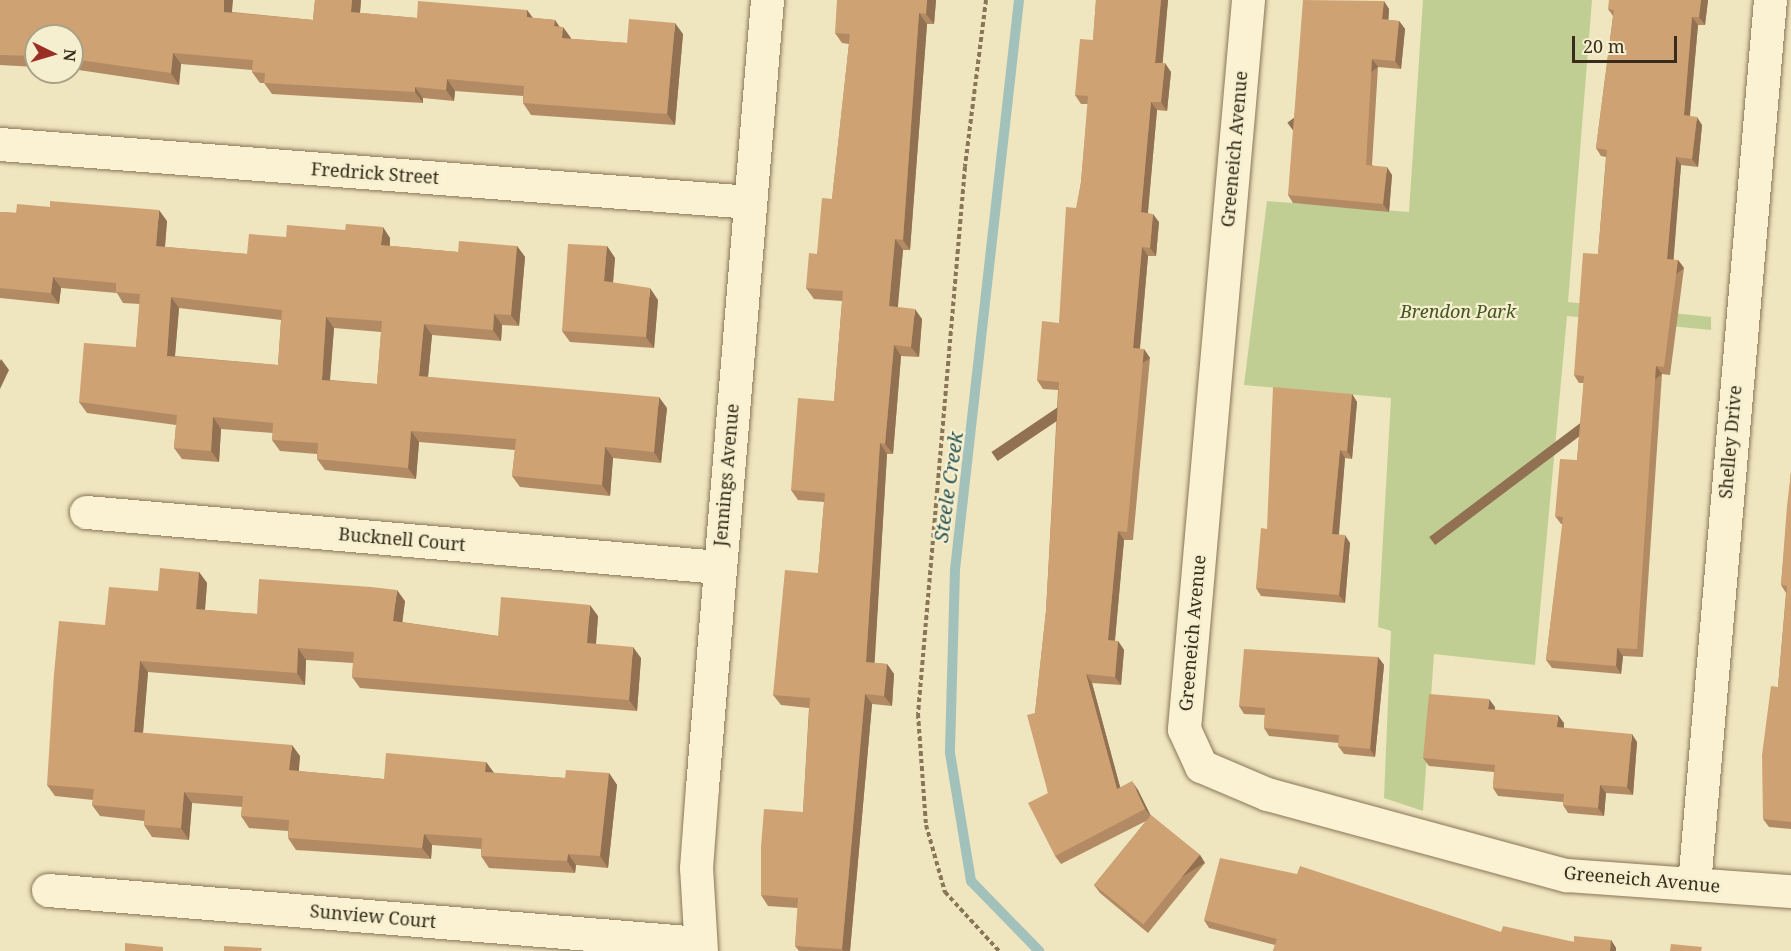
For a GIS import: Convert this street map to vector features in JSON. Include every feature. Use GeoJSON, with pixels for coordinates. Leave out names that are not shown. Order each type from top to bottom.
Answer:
{"type":"FeatureCollection","features":[{"type":"Feature","properties":{"kind":"street","name":"Jennings Avenue"},"geometry":{"type":"LineString","coordinates":[[700,947],[696,868],[718,567],[767,0]]}},
{"type":"Feature","properties":{"kind":"street","name":"Greeneich Avenue"},"geometry":{"type":"LineString","coordinates":[[1248,0],[1184,729],[1202,766],[1267,794],[1566,875],[1791,891]]}},
{"type":"Feature","properties":{"kind":"street","name":"Shelley Drive"},"geometry":{"type":"LineString","coordinates":[[1694,884],[1770,0]]}},
{"type":"Feature","properties":{"kind":"street","name":"Fredrick Street"},"geometry":{"type":"LineString","coordinates":[[0,144],[750,201]]}},
{"type":"Feature","properties":{"kind":"street","name":"Bucknell Court"},"geometry":{"type":"LineString","coordinates":[[86,512],[718,567]]}},
{"type":"Feature","properties":{"kind":"street","name":"Sunview Court"},"geometry":{"type":"LineString","coordinates":[[48,890],[700,947]]}},
{"type":"Feature","properties":{"kind":"path"},"geometry":{"type":"LineString","coordinates":[[986,0],[965,167],[918,714],[926,825],[945,892],[999,951]]}},
{"type":"Feature","properties":{"kind":"green space","name":"Brendon Park"},"geometry":{"type":"Polygon","coordinates":[[[1423,0],[1592,0],[1568,302],[1711,317],[1711,330],[1567,316],[1535,665],[1434,654],[1423,811],[1384,798],[1391,631],[1378,627],[1391,398],[1244,385],[1267,201],[1409,212],[1423,0]]]}},
{"type":"Feature","properties":{"kind":"building"},"geometry":{"type":"Polygon","coordinates":[[[0,0],[224,0],[224,12],[313,20],[315,0],[352,0],[351,12],[417,18],[418,1],[527,10],[527,17],[555,20],[554,26],[563,27],[562,38],[627,43],[629,19],[675,23],[667,114],[523,103],[524,86],[447,79],[446,90],[415,87],[415,92],[264,83],[265,73],[252,72],[253,60],[173,53],[171,73],[84,61],[84,24],[24,24],[24,56],[0,55],[0,0]]]}},
{"type":"Feature","properties":{"kind":"building"},"geometry":{"type":"Polygon","coordinates":[[[837,0],[927,0],[926,14],[919,13],[903,240],[895,239],[889,306],[915,309],[911,347],[894,345],[885,444],[880,443],[866,662],[887,664],[884,696],[865,694],[842,949],[795,946],[798,898],[761,895],[764,809],[803,812],[810,698],[773,695],[785,570],[818,573],[825,493],[791,490],[798,398],[834,401],[843,291],[806,288],[809,253],[817,254],[822,198],[832,199],[850,34],[835,33],[837,0]]]}},
{"type":"Feature","properties":{"kind":"building"},"geometry":{"type":"Polygon","coordinates":[[[1096,0],[1161,0],[1155,63],[1165,63],[1161,102],[1151,102],[1141,212],[1153,214],[1150,248],[1142,247],[1133,348],[1144,349],[1127,532],[1118,531],[1108,640],[1118,641],[1115,677],[1086,674],[1117,789],[1132,781],[1145,809],[1055,856],[1028,803],[1048,793],[1027,715],[1035,713],[1046,611],[1059,382],[1037,380],[1042,321],[1059,323],[1066,207],[1076,208],[1081,182],[1088,96],[1075,95],[1080,39],[1093,40],[1096,0]]]}},
{"type":"Feature","properties":{"kind":"building"},"geometry":{"type":"Polygon","coordinates":[[[1303,0],[1384,1],[1382,19],[1399,21],[1395,61],[1372,59],[1366,165],[1387,167],[1383,204],[1288,195],[1303,0]]]}},
{"type":"Feature","properties":{"kind":"building"},"geometry":{"type":"Polygon","coordinates":[[[1609,0],[1701,0],[1699,17],[1692,17],[1684,115],[1697,117],[1692,159],[1676,157],[1667,259],[1678,260],[1664,367],[1656,366],[1637,649],[1617,648],[1616,666],[1546,660],[1563,517],[1555,516],[1560,459],[1577,460],[1584,376],[1574,375],[1583,253],[1598,254],[1607,150],[1596,148],[1614,10],[1608,9],[1609,0]]]}},
{"type":"Feature","properties":{"kind":"building"},"geometry":{"type":"Polygon","coordinates":[[[50,201],[159,210],[156,246],[247,254],[249,234],[286,237],[287,225],[345,230],[346,224],[383,227],[381,245],[458,252],[459,241],[517,246],[511,315],[494,314],[493,330],[424,324],[419,376],[659,397],[654,452],[605,447],[602,485],[512,476],[516,439],[411,431],[408,468],[317,459],[318,443],[272,440],[273,423],[213,417],[211,451],[174,448],[177,415],[79,402],[84,343],[136,347],[140,294],[116,292],[116,283],[53,277],[51,293],[0,288],[0,212],[16,213],[17,204],[50,207],[50,201]],[[171,297],[167,356],[278,365],[282,310],[171,297]],[[326,317],[322,380],[377,384],[382,321],[326,317]]]}},
{"type":"Feature","properties":{"kind":"building"},"geometry":{"type":"Polygon","coordinates":[[[568,244],[607,246],[604,281],[650,288],[646,337],[562,331],[568,244]]]}},
{"type":"Feature","properties":{"kind":"building"},"geometry":{"type":"Polygon","coordinates":[[[1273,387],[1352,394],[1347,451],[1340,450],[1332,534],[1345,535],[1339,595],[1256,588],[1261,528],[1267,529],[1273,387]]]}},
{"type":"Feature","properties":{"kind":"building"},"geometry":{"type":"Polygon","coordinates":[[[1791,472],[1791,822],[1763,819],[1762,755],[1771,686],[1778,687],[1787,586],[1781,585],[1791,472]]]}},
{"type":"Feature","properties":{"kind":"building"},"geometry":{"type":"Polygon","coordinates":[[[160,568],[199,572],[196,609],[257,614],[259,579],[371,587],[397,590],[393,621],[498,636],[501,597],[590,605],[587,643],[633,647],[629,700],[352,677],[354,652],[298,648],[297,673],[140,661],[134,732],[292,745],[289,770],[384,779],[386,753],[486,762],[485,772],[565,778],[566,770],[609,773],[600,856],[568,854],[567,861],[481,856],[482,838],[424,834],[422,848],[288,838],[289,820],[241,816],[243,796],[184,792],[181,828],[144,825],[145,810],[92,805],[94,789],[47,785],[59,621],[105,625],[109,587],[158,591],[160,568]]]}},
{"type":"Feature","properties":{"kind":"building"},"geometry":{"type":"Polygon","coordinates":[[[1244,649],[1378,657],[1370,749],[1338,746],[1339,735],[1264,728],[1265,708],[1239,706],[1244,649]]]}},
{"type":"Feature","properties":{"kind":"building"},"geometry":{"type":"Polygon","coordinates":[[[1429,694],[1489,699],[1488,709],[1558,715],[1557,727],[1632,734],[1627,787],[1600,785],[1598,808],[1563,805],[1564,794],[1493,788],[1495,765],[1423,758],[1429,694]]]}},
{"type":"Feature","properties":{"kind":"building"},"geometry":{"type":"Polygon","coordinates":[[[1151,815],[1200,855],[1143,925],[1094,885],[1151,815]]]}},
{"type":"Feature","properties":{"kind":"building"},"geometry":{"type":"Polygon","coordinates":[[[1220,858],[1297,874],[1300,866],[1501,932],[1503,926],[1574,942],[1574,936],[1611,940],[1610,951],[1273,951],[1277,939],[1204,920],[1220,858]]]}},
{"type":"Feature","properties":{"kind":"building"},"geometry":{"type":"Polygon","coordinates":[[[125,943],[163,947],[163,951],[125,951],[125,943]]]}},
{"type":"Feature","properties":{"kind":"building"},"geometry":{"type":"Polygon","coordinates":[[[1671,944],[1702,947],[1701,951],[1670,951],[1671,944]]]}},
{"type":"Feature","properties":{"kind":"building"},"geometry":{"type":"Polygon","coordinates":[[[224,946],[262,948],[261,951],[224,951],[224,946]]]}},
{"type":"Feature","properties":{"kind":"waterway","name":"Steele Creek"},"geometry":{"type":"LineString","coordinates":[[1019,0],[955,570],[950,753],[971,881],[1039,951]]}}]}
